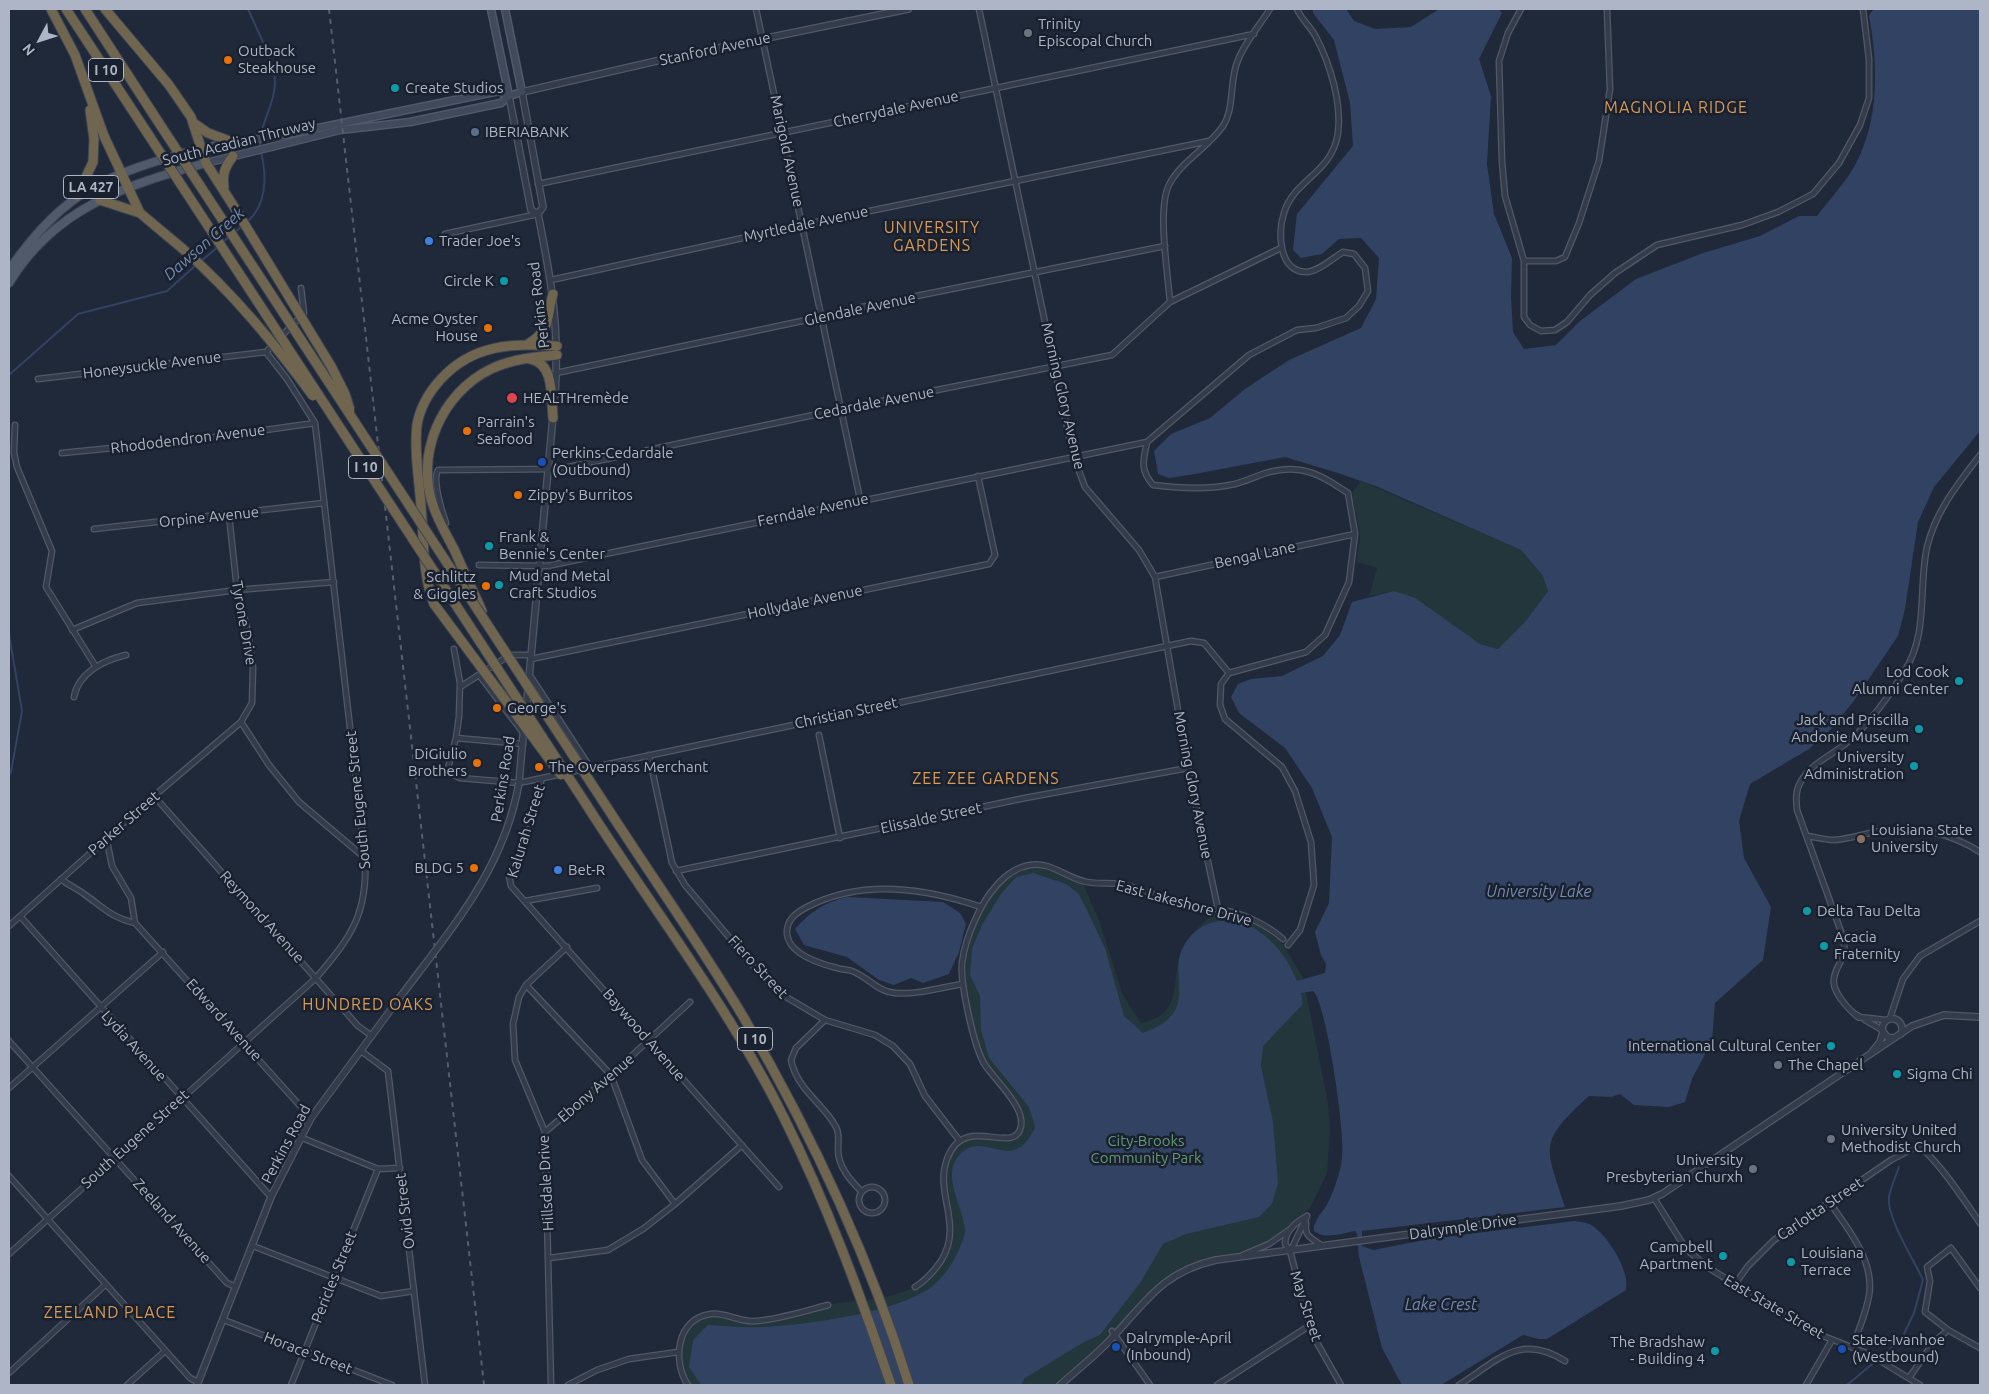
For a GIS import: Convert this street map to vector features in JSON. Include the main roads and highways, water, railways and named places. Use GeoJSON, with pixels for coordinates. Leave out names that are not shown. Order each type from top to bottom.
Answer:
{"type":"FeatureCollection","features":[{"type":"Feature","properties":{"kind":"highway"},"geometry":{"type":"LineString","coordinates":[[51,9],[75,56],[91,102],[120,173],[140,213]]}},
{"type":"Feature","properties":{"kind":"highway","name":"I 10"},"geometry":{"type":"LineString","coordinates":[[66,9],[739,1037],[784,1117],[854,1278],[891,1385]]}},
{"type":"Feature","properties":{"kind":"highway","name":"I 10"},"geometry":{"type":"LineString","coordinates":[[85,9],[743,1017],[809,1137],[857,1238],[909,1385]]}},
{"type":"Feature","properties":{"kind":"highway"},"geometry":{"type":"LineString","coordinates":[[105,9],[164,79],[195,124],[206,163],[331,366],[345,394],[353,420]]}},
{"type":"Feature","properties":{"kind":"highway"},"geometry":{"type":"LineString","coordinates":[[77,196],[93,162],[95,148],[91,102]]}},
{"type":"Feature","properties":{"kind":"highway"},"geometry":{"type":"LineString","coordinates":[[195,124],[208,133],[232,142]]}},
{"type":"Feature","properties":{"kind":"highway"},"geometry":{"type":"LineString","coordinates":[[224,190],[222,177],[226,166],[233,156]]}},
{"type":"Feature","properties":{"kind":"highway"},"geometry":{"type":"LineString","coordinates":[[100,200],[140,213],[213,275],[250,314],[367,468]]}},
{"type":"Feature","properties":{"kind":"highway"},"geometry":{"type":"LineString","coordinates":[[528,344],[541,336],[547,327],[553,294]]}},
{"type":"Feature","properties":{"kind":"highway"},"geometry":{"type":"LineString","coordinates":[[492,632],[434,508],[428,482],[428,460],[435,430],[448,406],[458,395],[485,372],[506,363],[557,350],[528,344],[486,349],[465,358],[449,370],[435,385],[421,407],[417,427],[417,454],[427,572],[434,604],[547,758],[586,804]]}},
{"type":"Feature","properties":{"kind":"highway"},"geometry":{"type":"LineString","coordinates":[[528,358],[536,360],[547,371],[553,418]]}},
{"type":"Feature","properties":{"kind":"main road","name":"Perkins Road"},"geometry":{"type":"LineString","coordinates":[[491,9],[509,96]]}},
{"type":"Feature","properties":{"kind":"main road","name":"Perkins Road"},"geometry":{"type":"LineString","coordinates":[[505,9],[522,92]]}},
{"type":"Feature","properties":{"kind":"main road","name":"South Acadian Thruway"},"geometry":{"type":"LineString","coordinates":[[9,270],[43,228],[77,196],[120,173],[202,148],[232,142],[275,136],[499,90],[509,96]]}},
{"type":"Feature","properties":{"kind":"main road","name":"South Acadian Thruway"},"geometry":{"type":"LineString","coordinates":[[9,283],[29,253],[49,232],[79,211],[127,188],[206,163],[274,146],[349,128],[410,122],[453,114],[501,103],[509,96],[522,92]]}},
{"type":"Feature","properties":{"kind":"water","name":"University Lake"},"geometry":{"type":"Polygon","coordinates":[[[1313,9],[1346,9],[1354,21],[1375,29],[1411,27],[1439,9],[1498,9],[1502,13],[1479,59],[1491,96],[1487,164],[1494,214],[1512,258],[1511,298],[1513,332],[1524,349],[1556,345],[1580,321],[1636,279],[1703,253],[1760,236],[1799,216],[1817,216],[1854,167],[1869,131],[1873,112],[1875,73],[1869,15],[1874,9],[1980,9],[1980,431],[1934,487],[1918,522],[1905,609],[1898,636],[1853,702],[1831,729],[1809,749],[1750,784],[1739,821],[1744,858],[1771,907],[1763,960],[1715,1003],[1712,1041],[1692,1079],[1685,1102],[1669,1107],[1634,1105],[1620,1094],[1611,1097],[1589,1096],[1561,1124],[1550,1146],[1550,1157],[1565,1207],[1362,1231],[1362,1246],[1373,1250],[1435,1238],[1575,1221],[1585,1223],[1600,1232],[1617,1255],[1625,1274],[1626,1290],[1547,1339],[1523,1335],[1441,1385],[1402,1385],[1382,1348],[1359,1257],[1357,1234],[1355,1231],[1323,1235],[1314,1231],[1316,1221],[1327,1205],[1336,1182],[1342,1158],[1342,1145],[1338,1098],[1329,1042],[1324,1018],[1313,991],[1301,993],[1303,1004],[1263,1046],[1261,1066],[1273,1122],[1278,1183],[1272,1204],[1259,1217],[1186,1234],[1163,1244],[1140,1283],[1100,1335],[1084,1342],[1025,1378],[1021,1385],[701,1385],[689,1367],[693,1340],[708,1325],[765,1327],[827,1320],[874,1311],[914,1297],[930,1288],[943,1276],[951,1265],[965,1231],[953,1185],[953,1166],[957,1158],[967,1149],[976,1146],[1007,1151],[1017,1149],[1026,1142],[1035,1127],[1029,1107],[989,1058],[981,1030],[980,996],[970,975],[972,948],[983,923],[1001,894],[1016,877],[1033,873],[1066,884],[1079,894],[1105,948],[1124,1016],[1143,1033],[1164,1022],[1174,1012],[1179,1000],[1178,965],[1183,948],[1189,938],[1206,925],[1226,920],[1248,925],[1264,935],[1278,948],[1289,964],[1297,981],[1325,973],[1326,964],[1321,955],[1315,932],[1329,903],[1332,837],[1312,788],[1285,748],[1239,713],[1231,697],[1238,684],[1251,679],[1282,676],[1323,656],[1340,635],[1352,602],[1394,591],[1415,598],[1480,644],[1498,649],[1525,622],[1548,591],[1543,576],[1521,550],[1378,487],[1285,457],[1169,478],[1158,474],[1154,451],[1171,434],[1210,418],[1245,389],[1289,360],[1361,328],[1376,299],[1379,258],[1361,238],[1339,239],[1322,254],[1301,258],[1293,250],[1297,214],[1353,146],[1350,103],[1334,40],[1313,13],[1313,9]]]}},
{"type":"Feature","properties":{"kind":"water"},"geometry":{"type":"Polygon","coordinates":[[[847,897],[943,902],[960,913],[966,924],[959,952],[949,974],[923,983],[911,978],[894,985],[879,980],[847,957],[804,945],[795,929],[818,908],[847,897]]]}},
{"type":"Feature","properties":{"kind":"waterway","name":"Dawson Creek"},"geometry":{"type":"LineString","coordinates":[[248,9],[269,57],[275,84],[260,139],[260,148]]}},
{"type":"Feature","properties":{"kind":"waterway","name":"Dawson Creek"},"geometry":{"type":"LineString","coordinates":[[247,222],[254,215],[264,190],[261,152]]}},
{"type":"Feature","properties":{"kind":"waterway","name":"Dawson Creek"},"geometry":{"type":"LineString","coordinates":[[234,233],[242,226]]}},
{"type":"Feature","properties":{"kind":"waterway","name":"Dawson Creek"},"geometry":{"type":"LineString","coordinates":[[222,243],[230,236]]}},
{"type":"Feature","properties":{"kind":"waterway","name":"Dawson Creek"},"geometry":{"type":"LineString","coordinates":[[201,261],[219,246]]}},
{"type":"Feature","properties":{"kind":"waterway","name":"Dawson Creek"},"geometry":{"type":"LineString","coordinates":[[9,375],[78,314],[167,291],[196,265]]}},
{"type":"Feature","properties":{"kind":"waterway","name":"Dawson Creek"},"geometry":{"type":"LineString","coordinates":[[9,634],[22,711],[9,775]]}},
{"type":"Feature","properties":{"kind":"waterway"},"geometry":{"type":"LineString","coordinates":[[1847,1385],[1901,1340],[1914,1313],[1923,1280],[1896,1227],[1889,1205],[1892,1185],[1899,1167]]}},
{"type":"Feature","properties":{"kind":"railway"},"geometry":{"type":"LineString","coordinates":[[329,9],[484,1385]]}},
{"type":"Feature","properties":{"kind":"place","name":"Trinity Episcopal Church"},"geometry":{"type":"Point","coordinates":[1028,33]}},
{"type":"Feature","properties":{"kind":"place","name":"Outback Steakhouse"},"geometry":{"type":"Point","coordinates":[228,60]}},
{"type":"Feature","properties":{"kind":"place","name":"Create Studios"},"geometry":{"type":"Point","coordinates":[395,88]}},
{"type":"Feature","properties":{"kind":"place","name":"IBERIABANK"},"geometry":{"type":"Point","coordinates":[475,132]}},
{"type":"Feature","properties":{"kind":"place","name":"Trader Joe's"},"geometry":{"type":"Point","coordinates":[429,241]}},
{"type":"Feature","properties":{"kind":"place","name":"Circle K"},"geometry":{"type":"Point","coordinates":[504,281]}},
{"type":"Feature","properties":{"kind":"place","name":"Acme Oyster House"},"geometry":{"type":"Point","coordinates":[488,328]}},
{"type":"Feature","properties":{"kind":"place","name":"HEALTHremède"},"geometry":{"type":"Point","coordinates":[512,398]}},
{"type":"Feature","properties":{"kind":"place","name":"Parrain's Seafood"},"geometry":{"type":"Point","coordinates":[467,431]}},
{"type":"Feature","properties":{"kind":"place","name":"Perkins-Cedardale (Outbound)"},"geometry":{"type":"Point","coordinates":[542,462]}},
{"type":"Feature","properties":{"kind":"place","name":"Zippy's Burritos"},"geometry":{"type":"Point","coordinates":[518,495]}},
{"type":"Feature","properties":{"kind":"place","name":"Frank & Bennie's Center"},"geometry":{"type":"Point","coordinates":[489,546]}},
{"type":"Feature","properties":{"kind":"place","name":"Mud and Metal Craft Studios"},"geometry":{"type":"Point","coordinates":[499,585]}},
{"type":"Feature","properties":{"kind":"place","name":"Schlittz & Giggles"},"geometry":{"type":"Point","coordinates":[486,586]}},
{"type":"Feature","properties":{"kind":"place","name":"Lod Cook Alumni Center"},"geometry":{"type":"Point","coordinates":[1959,681]}},
{"type":"Feature","properties":{"kind":"place","name":"George's"},"geometry":{"type":"Point","coordinates":[497,708]}},
{"type":"Feature","properties":{"kind":"place","name":"Jack and Priscilla Andonie Museum"},"geometry":{"type":"Point","coordinates":[1919,729]}},
{"type":"Feature","properties":{"kind":"place","name":"DiGiulio Brothers"},"geometry":{"type":"Point","coordinates":[477,763]}},
{"type":"Feature","properties":{"kind":"place","name":"University Administration"},"geometry":{"type":"Point","coordinates":[1914,766]}},
{"type":"Feature","properties":{"kind":"place","name":"The Overpass Merchant"},"geometry":{"type":"Point","coordinates":[539,767]}},
{"type":"Feature","properties":{"kind":"place","name":"Louisiana State University"},"geometry":{"type":"Point","coordinates":[1861,839]}},
{"type":"Feature","properties":{"kind":"place","name":"BLDG 5"},"geometry":{"type":"Point","coordinates":[474,868]}},
{"type":"Feature","properties":{"kind":"place","name":"Bet-R"},"geometry":{"type":"Point","coordinates":[558,870]}},
{"type":"Feature","properties":{"kind":"place","name":"Delta Tau Delta"},"geometry":{"type":"Point","coordinates":[1807,911]}},
{"type":"Feature","properties":{"kind":"place","name":"Acacia Fraternity"},"geometry":{"type":"Point","coordinates":[1824,946]}},
{"type":"Feature","properties":{"kind":"place","name":"International Cultural Center"},"geometry":{"type":"Point","coordinates":[1831,1046]}},
{"type":"Feature","properties":{"kind":"place","name":"The Chapel"},"geometry":{"type":"Point","coordinates":[1778,1065]}},
{"type":"Feature","properties":{"kind":"place","name":"Sigma Chi"},"geometry":{"type":"Point","coordinates":[1897,1074]}},
{"type":"Feature","properties":{"kind":"place","name":"University United Methodist Church"},"geometry":{"type":"Point","coordinates":[1831,1139]}},
{"type":"Feature","properties":{"kind":"place","name":"University Presbyterian Churxh"},"geometry":{"type":"Point","coordinates":[1753,1169]}},
{"type":"Feature","properties":{"kind":"place","name":"Campbell Apartment"},"geometry":{"type":"Point","coordinates":[1723,1256]}},
{"type":"Feature","properties":{"kind":"place","name":"Louisiana Terrace"},"geometry":{"type":"Point","coordinates":[1791,1262]}},
{"type":"Feature","properties":{"kind":"place","name":"Dalrymple-April (Inbound)"},"geometry":{"type":"Point","coordinates":[1116,1347]}},
{"type":"Feature","properties":{"kind":"place","name":"State-Ivanhoe (Westbound)"},"geometry":{"type":"Point","coordinates":[1842,1349]}},
{"type":"Feature","properties":{"kind":"place","name":"The Bradshaw - Building 4"},"geometry":{"type":"Point","coordinates":[1715,1351]}},
{"type":"Feature","properties":{"kind":"district","name":"MAGNOLIA RIDGE"},"geometry":{"type":"Point","coordinates":[1676,108]}},
{"type":"Feature","properties":{"kind":"district","name":"UNIVERSITY GARDENS"},"geometry":{"type":"Point","coordinates":[932,237]}},
{"type":"Feature","properties":{"kind":"district","name":"ZEE ZEE GARDENS"},"geometry":{"type":"Point","coordinates":[986,779]}},
{"type":"Feature","properties":{"kind":"district","name":"HUNDRED OAKS"},"geometry":{"type":"Point","coordinates":[368,1005]}},
{"type":"Feature","properties":{"kind":"district","name":"ZEELAND PLACE"},"geometry":{"type":"Point","coordinates":[110,1313]}},
{"type":"Feature","properties":{"kind":"park label","name":"City-Brooks Community Park"},"geometry":{"type":"Point","coordinates":[1146,1150]}},
{"type":"Feature","properties":{"kind":"water label","name":"Lake Crest"},"geometry":{"type":"Point","coordinates":[1441,1305]}}]}
